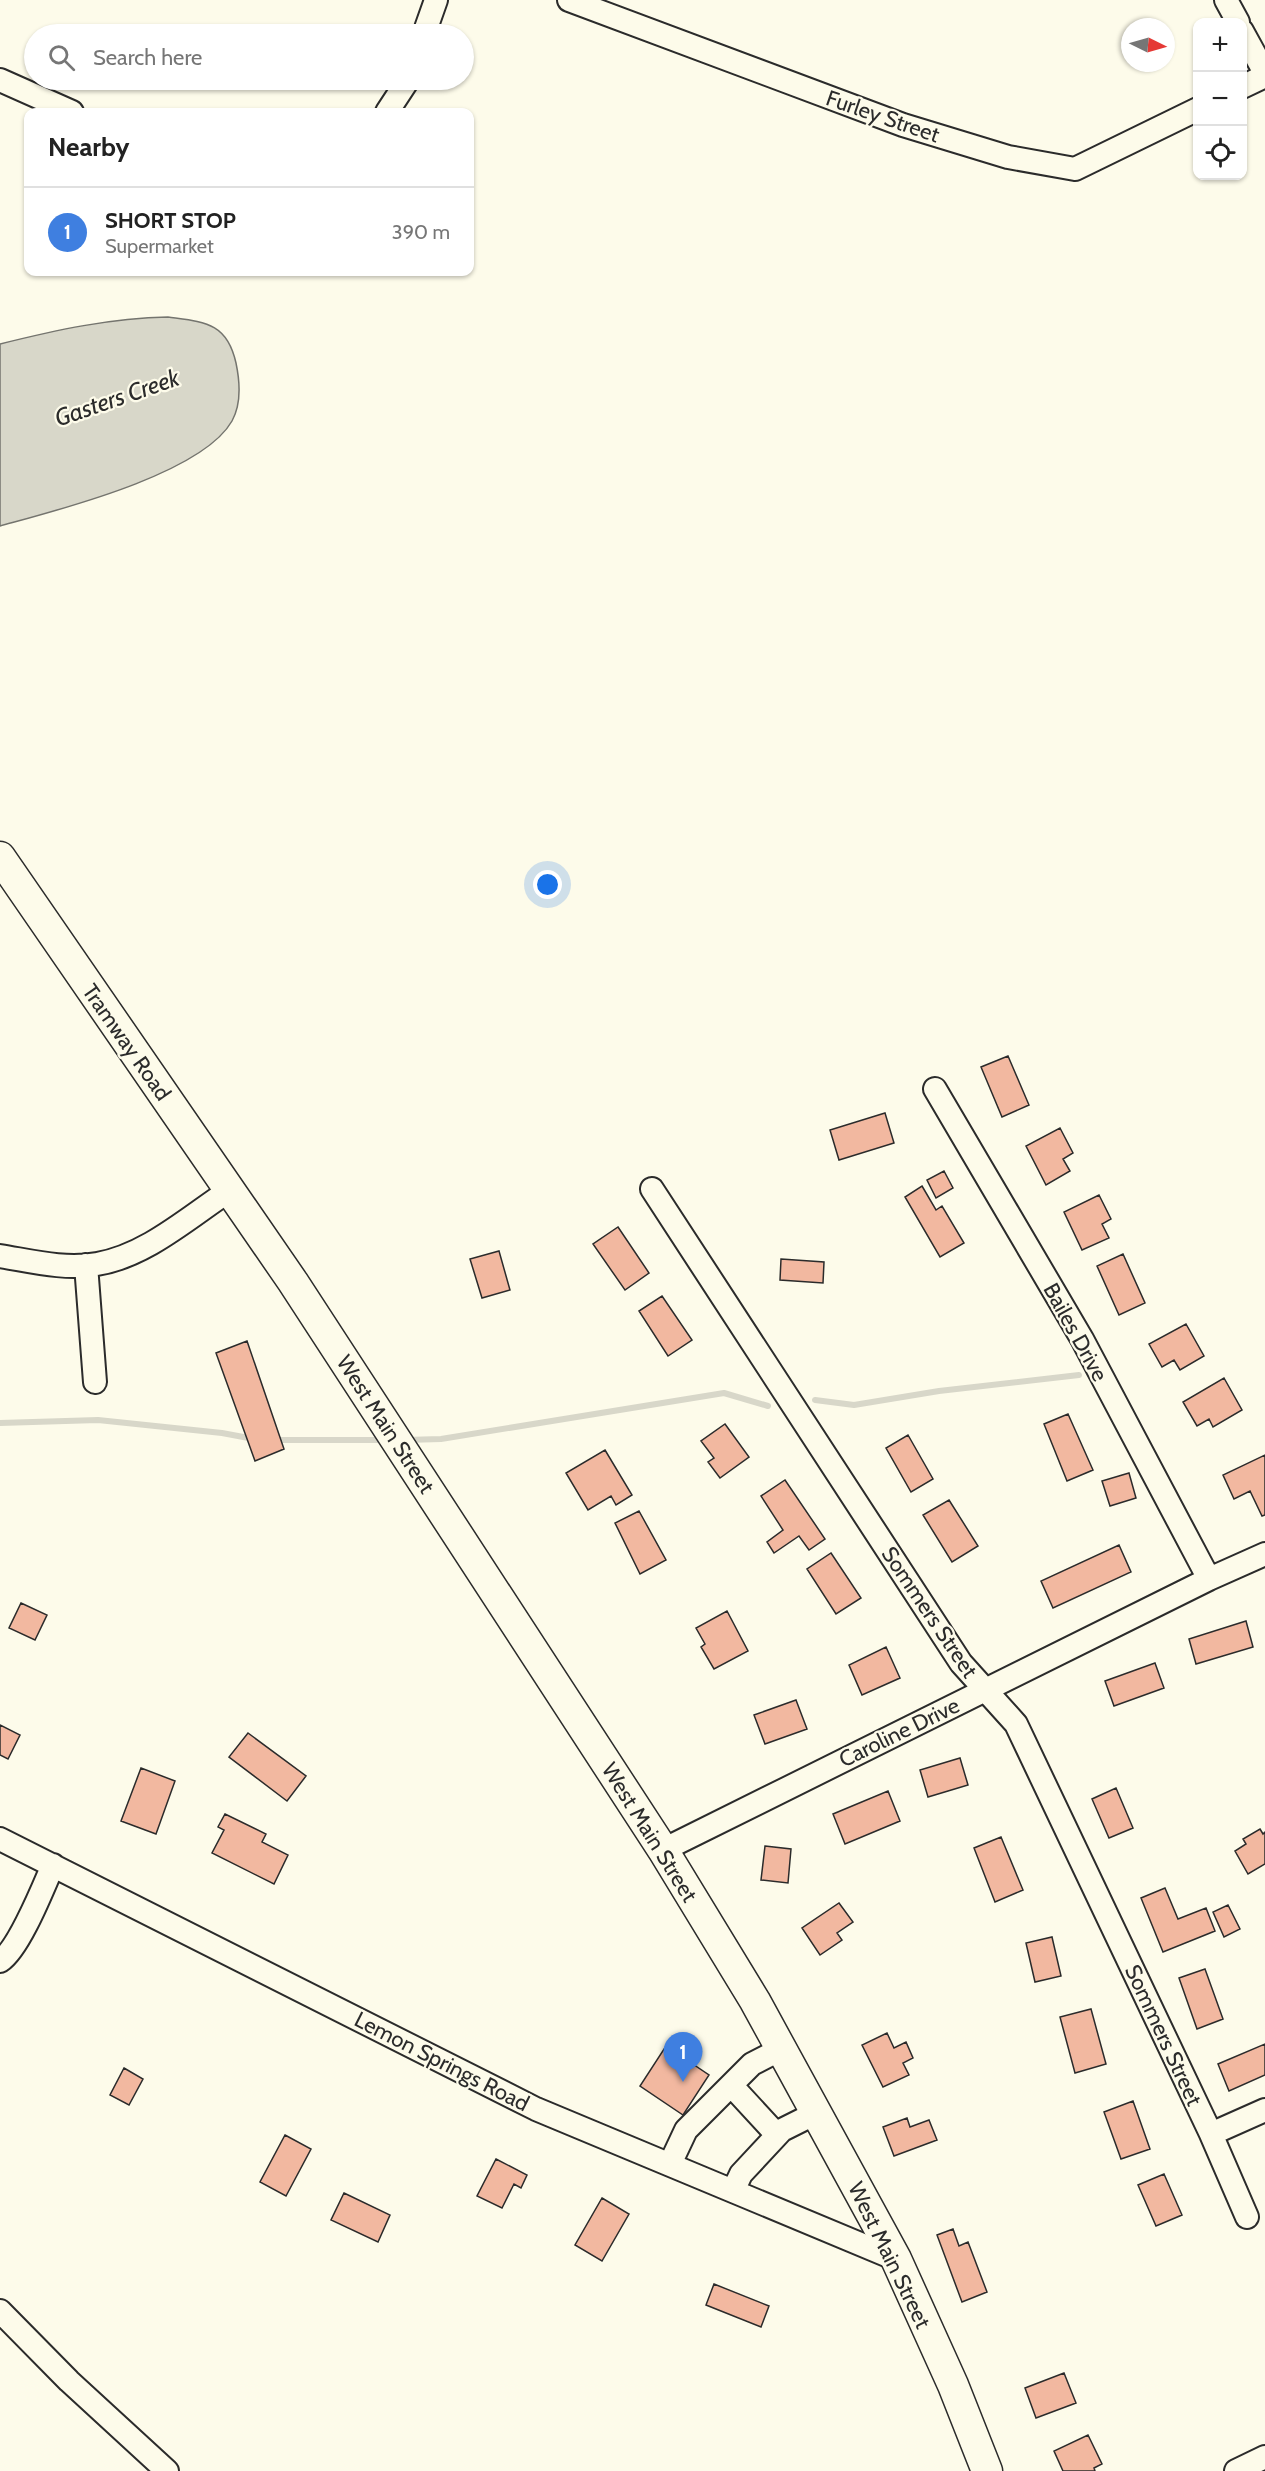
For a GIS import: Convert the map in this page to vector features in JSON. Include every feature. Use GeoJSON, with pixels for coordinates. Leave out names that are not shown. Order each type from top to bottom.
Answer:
{"type":"FeatureCollection","features":[{"type":"Feature","properties":{"kind":"main road","name":"Tramway Road"},"geometry":{"type":"LineString","coordinates":[[0,857],[255,1226]]}},
{"type":"Feature","properties":{"kind":"main road","name":"West Main Street"},"geometry":{"type":"LineString","coordinates":[[255,1226],[663,1850],[748,1991],[896,2259],[953,2385],[987,2471]]}},
{"type":"Feature","properties":{"kind":"street"},"geometry":{"type":"LineString","coordinates":[[428,24],[436,0]]}},
{"type":"Feature","properties":{"kind":"street","name":"Furley Street"},"geometry":{"type":"LineString","coordinates":[[569,0],[903,125],[1008,157],[1030,161],[1075,169],[1193,112]]}},
{"type":"Feature","properties":{"kind":"street"},"geometry":{"type":"LineString","coordinates":[[1226,0],[1236,18]]}},
{"type":"Feature","properties":{"kind":"street"},"geometry":{"type":"LineString","coordinates":[[1247,40],[1265,74],[1247,84]]}},
{"type":"Feature","properties":{"kind":"street"},"geometry":{"type":"LineString","coordinates":[[0,80],[63,108]]}},
{"type":"Feature","properties":{"kind":"street"},"geometry":{"type":"LineString","coordinates":[[390,108],[401,90]]}},
{"type":"Feature","properties":{"kind":"street","name":"Bailes Drive"},"geometry":{"type":"LineString","coordinates":[[935,1089],[1082,1339],[1209,1579]]}},
{"type":"Feature","properties":{"kind":"street","name":"Sommers Street"},"geometry":{"type":"LineString","coordinates":[[652,1189],[961,1663],[1016,1724],[1211,2134],[1247,2217]]}},
{"type":"Feature","properties":{"kind":"street"},"geometry":{"type":"LineString","coordinates":[[0,1256],[42,1263],[86,1265],[125,1256],[150,1244],[230,1190]]}},
{"type":"Feature","properties":{"kind":"street"},"geometry":{"type":"LineString","coordinates":[[86,1265],[95,1382]]}},
{"type":"Feature","properties":{"kind":"street","name":"Caroline Drive"},"geometry":{"type":"LineString","coordinates":[[663,1850],[1209,1579],[1265,1554]]}},
{"type":"Feature","properties":{"kind":"street","name":"Lemon Springs Road"},"geometry":{"type":"LineString","coordinates":[[0,1839],[536,2109],[896,2259]]}},
{"type":"Feature","properties":{"kind":"street"},"geometry":{"type":"LineString","coordinates":[[0,1961],[6,1957],[24,1927],[53,1865]]}},
{"type":"Feature","properties":{"kind":"street"},"geometry":{"type":"LineString","coordinates":[[670,2164],[686,2130],[752,2064],[781,2049]]}},
{"type":"Feature","properties":{"kind":"street"},"geometry":{"type":"LineString","coordinates":[[731,2085],[777,2135]]}},
{"type":"Feature","properties":{"kind":"street"},"geometry":{"type":"LineString","coordinates":[[1211,2134],[1265,2110]]}},
{"type":"Feature","properties":{"kind":"street"},"geometry":{"type":"LineString","coordinates":[[733,2191],[741,2174],[782,2130],[816,2113]]}},
{"type":"Feature","properties":{"kind":"street"},"geometry":{"type":"LineString","coordinates":[[0,2311],[69,2381],[167,2471]]}},
{"type":"Feature","properties":{"kind":"street"},"geometry":{"type":"LineString","coordinates":[[1236,2471],[1263,2460]]}},
{"type":"Feature","properties":{"kind":"water","name":"Gasters Creek"},"geometry":{"type":"Polygon","coordinates":[[[168,317],[212,326],[227,339],[236,363],[239,385],[239,400],[232,421],[216,440],[191,458],[161,473],[91,500],[0,526],[0,344],[84,326],[168,317]]]}},
{"type":"Feature","properties":{"kind":"building"},"geometry":{"type":"Polygon","coordinates":[[[1008,1056],[1029,1105],[1002,1117],[981,1067],[1008,1056]]]}},
{"type":"Feature","properties":{"kind":"building"},"geometry":{"type":"Polygon","coordinates":[[[885,1113],[894,1143],[839,1160],[830,1130],[885,1113]]]}},
{"type":"Feature","properties":{"kind":"building"},"geometry":{"type":"Polygon","coordinates":[[[1060,1128],[1073,1153],[1063,1159],[1070,1171],[1046,1185],[1026,1146],[1060,1128]]]}},
{"type":"Feature","properties":{"kind":"building"},"geometry":{"type":"Polygon","coordinates":[[[944,1171],[953,1188],[936,1198],[927,1180],[944,1171]]]}},
{"type":"Feature","properties":{"kind":"building"},"geometry":{"type":"Polygon","coordinates":[[[922,1186],[936,1210],[942,1206],[964,1243],[940,1257],[905,1197],[922,1186]]]}},
{"type":"Feature","properties":{"kind":"building"},"geometry":{"type":"Polygon","coordinates":[[[1099,1195],[1111,1219],[1102,1224],[1109,1238],[1082,1250],[1064,1212],[1099,1195]]]}},
{"type":"Feature","properties":{"kind":"building"},"geometry":{"type":"Polygon","coordinates":[[[618,1227],[649,1273],[625,1290],[593,1244],[618,1227]]]}},
{"type":"Feature","properties":{"kind":"building"},"geometry":{"type":"Polygon","coordinates":[[[499,1251],[510,1290],[482,1298],[470,1259],[499,1251]]]}},
{"type":"Feature","properties":{"kind":"building"},"geometry":{"type":"Polygon","coordinates":[[[1123,1254],[1145,1303],[1119,1315],[1097,1266],[1123,1254]]]}},
{"type":"Feature","properties":{"kind":"building"},"geometry":{"type":"Polygon","coordinates":[[[781,1259],[824,1262],[823,1283],[780,1280],[781,1259]]]}},
{"type":"Feature","properties":{"kind":"building"},"geometry":{"type":"Polygon","coordinates":[[[662,1296],[692,1340],[668,1356],[639,1311],[662,1296]]]}},
{"type":"Feature","properties":{"kind":"building"},"geometry":{"type":"Polygon","coordinates":[[[1186,1324],[1204,1356],[1180,1370],[1174,1360],[1162,1367],[1149,1344],[1186,1324]]]}},
{"type":"Feature","properties":{"kind":"building"},"geometry":{"type":"Polygon","coordinates":[[[247,1341],[284,1449],[255,1461],[216,1353],[247,1341]]]}},
{"type":"Feature","properties":{"kind":"building"},"geometry":{"type":"Polygon","coordinates":[[[1224,1378],[1242,1410],[1213,1427],[1209,1419],[1197,1426],[1183,1402],[1224,1378]]]}},
{"type":"Feature","properties":{"kind":"building"},"geometry":{"type":"Polygon","coordinates":[[[1068,1414],[1093,1470],[1067,1481],[1044,1424],[1068,1414]]]}},
{"type":"Feature","properties":{"kind":"building"},"geometry":{"type":"Polygon","coordinates":[[[725,1424],[749,1457],[720,1478],[708,1462],[714,1458],[701,1441],[725,1424]]]}},
{"type":"Feature","properties":{"kind":"building"},"geometry":{"type":"Polygon","coordinates":[[[908,1435],[933,1479],[911,1492],[886,1448],[908,1435]]]}},
{"type":"Feature","properties":{"kind":"building"},"geometry":{"type":"Polygon","coordinates":[[[605,1450],[632,1495],[616,1505],[611,1496],[588,1510],[566,1473],[605,1450]]]}},
{"type":"Feature","properties":{"kind":"building"},"geometry":{"type":"Polygon","coordinates":[[[1265,1455],[1265,1515],[1262,1516],[1250,1491],[1234,1499],[1223,1475],[1265,1455]]]}},
{"type":"Feature","properties":{"kind":"building"},"geometry":{"type":"Polygon","coordinates":[[[1129,1473],[1136,1498],[1110,1506],[1102,1481],[1129,1473]]]}},
{"type":"Feature","properties":{"kind":"building"},"geometry":{"type":"Polygon","coordinates":[[[785,1480],[825,1539],[809,1550],[799,1536],[774,1553],[767,1542],[783,1530],[761,1496],[785,1480]]]}},
{"type":"Feature","properties":{"kind":"building"},"geometry":{"type":"Polygon","coordinates":[[[949,1500],[978,1546],[952,1562],[923,1515],[949,1500]]]}},
{"type":"Feature","properties":{"kind":"building"},"geometry":{"type":"Polygon","coordinates":[[[639,1511],[666,1560],[640,1574],[615,1523],[639,1511]]]}},
{"type":"Feature","properties":{"kind":"building"},"geometry":{"type":"Polygon","coordinates":[[[1119,1545],[1131,1572],[1053,1608],[1041,1581],[1119,1545]]]}},
{"type":"Feature","properties":{"kind":"building"},"geometry":{"type":"Polygon","coordinates":[[[831,1553],[861,1598],[836,1614],[807,1569],[831,1553]]]}},
{"type":"Feature","properties":{"kind":"building"},"geometry":{"type":"Polygon","coordinates":[[[21,1603],[47,1615],[35,1640],[9,1628],[21,1603]]]}},
{"type":"Feature","properties":{"kind":"building"},"geometry":{"type":"Polygon","coordinates":[[[727,1611],[748,1651],[714,1669],[701,1647],[705,1644],[696,1628],[727,1611]]]}},
{"type":"Feature","properties":{"kind":"building"},"geometry":{"type":"Polygon","coordinates":[[[1246,1621],[1253,1647],[1196,1664],[1189,1639],[1246,1621]]]}},
{"type":"Feature","properties":{"kind":"building"},"geometry":{"type":"Polygon","coordinates":[[[886,1647],[900,1678],[862,1695],[849,1665],[886,1647]]]}},
{"type":"Feature","properties":{"kind":"building"},"geometry":{"type":"Polygon","coordinates":[[[1155,1663],[1164,1688],[1114,1706],[1105,1681],[1155,1663]]]}},
{"type":"Feature","properties":{"kind":"building"},"geometry":{"type":"Polygon","coordinates":[[[796,1700],[807,1729],[765,1744],[754,1715],[796,1700]]]}},
{"type":"Feature","properties":{"kind":"building"},"geometry":{"type":"Polygon","coordinates":[[[0,1725],[20,1735],[8,1759],[0,1755],[0,1725]]]}},
{"type":"Feature","properties":{"kind":"building"},"geometry":{"type":"Polygon","coordinates":[[[248,1733],[306,1776],[287,1801],[229,1757],[248,1733]]]}},
{"type":"Feature","properties":{"kind":"building"},"geometry":{"type":"Polygon","coordinates":[[[960,1758],[968,1785],[928,1797],[920,1770],[960,1758]]]}},
{"type":"Feature","properties":{"kind":"building"},"geometry":{"type":"Polygon","coordinates":[[[141,1768],[175,1781],[156,1834],[121,1821],[141,1768]]]}},
{"type":"Feature","properties":{"kind":"building"},"geometry":{"type":"Polygon","coordinates":[[[1116,1788],[1133,1828],[1109,1838],[1092,1799],[1116,1788]]]}},
{"type":"Feature","properties":{"kind":"building"},"geometry":{"type":"Polygon","coordinates":[[[888,1791],[900,1821],[845,1844],[833,1814],[888,1791]]]}},
{"type":"Feature","properties":{"kind":"building"},"geometry":{"type":"Polygon","coordinates":[[[225,1814],[266,1834],[262,1842],[288,1855],[274,1884],[212,1853],[224,1830],[218,1827],[225,1814]]]}},
{"type":"Feature","properties":{"kind":"building"},"geometry":{"type":"Polygon","coordinates":[[[1260,1829],[1263,1834],[1265,1832],[1265,1864],[1248,1874],[1235,1851],[1246,1844],[1243,1839],[1260,1829]]]}},
{"type":"Feature","properties":{"kind":"building"},"geometry":{"type":"Polygon","coordinates":[[[1001,1837],[1023,1890],[995,1902],[974,1848],[1001,1837]]]}},
{"type":"Feature","properties":{"kind":"building"},"geometry":{"type":"Polygon","coordinates":[[[765,1846],[791,1849],[788,1883],[761,1880],[765,1846]]]}},
{"type":"Feature","properties":{"kind":"building"},"geometry":{"type":"Polygon","coordinates":[[[1165,1888],[1178,1919],[1206,1908],[1215,1931],[1163,1952],[1141,1898],[1165,1888]]]}},
{"type":"Feature","properties":{"kind":"building"},"geometry":{"type":"Polygon","coordinates":[[[839,1903],[853,1922],[837,1933],[842,1940],[820,1955],[802,1928],[839,1903]]]}},
{"type":"Feature","properties":{"kind":"building"},"geometry":{"type":"Polygon","coordinates":[[[1228,1905],[1240,1929],[1224,1937],[1213,1912],[1228,1905]]]}},
{"type":"Feature","properties":{"kind":"building"},"geometry":{"type":"Polygon","coordinates":[[[1052,1937],[1061,1976],[1035,1982],[1026,1943],[1052,1937]]]}},
{"type":"Feature","properties":{"kind":"building"},"geometry":{"type":"Polygon","coordinates":[[[1205,1969],[1223,2019],[1197,2029],[1179,1978],[1205,1969]]]}},
{"type":"Feature","properties":{"kind":"building"},"geometry":{"type":"Polygon","coordinates":[[[1091,2009],[1106,2064],[1075,2073],[1060,2017],[1091,2009]]]}},
{"type":"Feature","properties":{"kind":"building"},"geometry":{"type":"Polygon","coordinates":[[[887,2033],[894,2048],[906,2042],[913,2058],[903,2063],[909,2075],[883,2087],[862,2045],[887,2033]]]}},
{"type":"Feature","properties":{"kind":"building"},"geometry":{"type":"Polygon","coordinates":[[[1265,2044],[1265,2075],[1229,2091],[1218,2064],[1265,2044]]]}},
{"type":"Feature","properties":{"kind":"building"},"geometry":{"type":"Polygon","coordinates":[[[666,2046],[709,2075],[683,2115],[640,2086],[666,2046]]]}},
{"type":"Feature","properties":{"kind":"building"},"geometry":{"type":"Polygon","coordinates":[[[124,2068],[143,2079],[129,2105],[110,2095],[124,2068]]]}},
{"type":"Feature","properties":{"kind":"building"},"geometry":{"type":"Polygon","coordinates":[[[1133,2101],[1150,2149],[1121,2159],[1104,2112],[1133,2101]]]}},
{"type":"Feature","properties":{"kind":"building"},"geometry":{"type":"Polygon","coordinates":[[[907,2118],[910,2127],[929,2120],[937,2140],[894,2156],[883,2127],[907,2118]]]}},
{"type":"Feature","properties":{"kind":"building"},"geometry":{"type":"Polygon","coordinates":[[[285,2135],[311,2149],[286,2196],[260,2182],[285,2135]]]}},
{"type":"Feature","properties":{"kind":"building"},"geometry":{"type":"Polygon","coordinates":[[[496,2159],[527,2175],[521,2188],[514,2184],[502,2208],[477,2196],[496,2159]]]}},
{"type":"Feature","properties":{"kind":"building"},"geometry":{"type":"Polygon","coordinates":[[[1164,2174],[1182,2215],[1156,2226],[1138,2185],[1164,2174]]]}},
{"type":"Feature","properties":{"kind":"building"},"geometry":{"type":"Polygon","coordinates":[[[344,2193],[390,2215],[378,2242],[331,2220],[344,2193]]]}},
{"type":"Feature","properties":{"kind":"building"},"geometry":{"type":"Polygon","coordinates":[[[602,2198],[629,2214],[602,2261],[575,2245],[602,2198]]]}},
{"type":"Feature","properties":{"kind":"building"},"geometry":{"type":"Polygon","coordinates":[[[953,2229],[959,2246],[968,2242],[987,2292],[962,2302],[937,2235],[953,2229]]]}},
{"type":"Feature","properties":{"kind":"building"},"geometry":{"type":"Polygon","coordinates":[[[714,2284],[769,2306],[761,2327],[706,2305],[714,2284]]]}},
{"type":"Feature","properties":{"kind":"building"},"geometry":{"type":"Polygon","coordinates":[[[1064,2373],[1076,2403],[1036,2418],[1025,2388],[1064,2373]]]}},
{"type":"Feature","properties":{"kind":"building"},"geometry":{"type":"Polygon","coordinates":[[[1088,2435],[1102,2464],[1094,2468],[1095,2471],[1063,2471],[1054,2451],[1088,2435]]]}},
{"type":"Feature","properties":{"kind":"waterway"},"geometry":{"type":"LineString","coordinates":[[815,1400],[854,1405],[939,1391],[1079,1375]]}},
{"type":"Feature","properties":{"kind":"waterway"},"geometry":{"type":"LineString","coordinates":[[405,1440],[441,1439],[724,1393],[768,1406]]}},
{"type":"Feature","properties":{"kind":"waterway"},"geometry":{"type":"LineString","coordinates":[[0,1423],[98,1420],[222,1433],[254,1439]]}},
{"type":"Feature","properties":{"kind":"waterway"},"geometry":{"type":"LineString","coordinates":[[273,1440],[386,1440]]}},
{"type":"Feature","properties":{"kind":"place","name":"SHORT STOP"},"geometry":{"type":"Point","coordinates":[683,2082]}}]}
